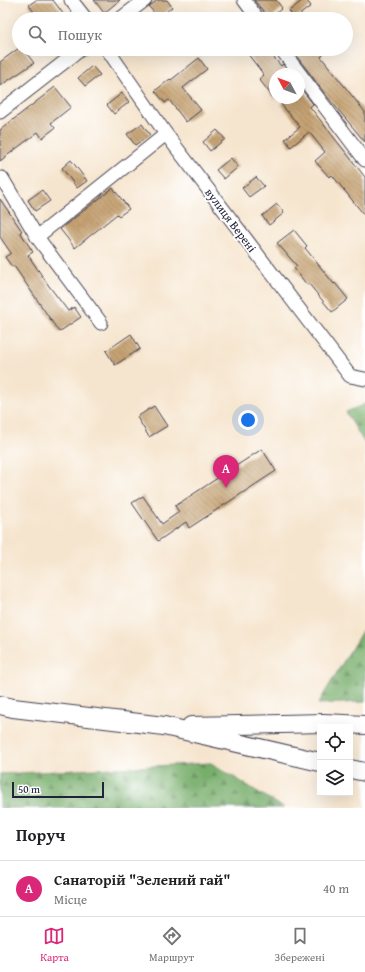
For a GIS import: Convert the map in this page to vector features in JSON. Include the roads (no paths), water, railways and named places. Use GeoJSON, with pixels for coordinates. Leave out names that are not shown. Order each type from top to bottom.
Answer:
{"type":"FeatureCollection","features":[{"type":"Feature","properties":{"kind":"main road"},"geometry":{"type":"LineString","coordinates":[[0,705],[164,726],[317,761]]}},
{"type":"Feature","properties":{"kind":"main road"},"geometry":{"type":"LineString","coordinates":[[164,726],[324,723],[365,725]]}},
{"type":"Feature","properties":{"kind":"main road"},"geometry":{"type":"LineString","coordinates":[[353,770],[365,772]]}},
{"type":"Feature","properties":{"kind":"street"},"geometry":{"type":"LineString","coordinates":[[71,0],[80,12]]}},
{"type":"Feature","properties":{"kind":"street"},"geometry":{"type":"LineString","coordinates":[[129,12],[145,0]]}},
{"type":"Feature","properties":{"kind":"street"},"geometry":{"type":"LineString","coordinates":[[244,0],[253,12]]}},
{"type":"Feature","properties":{"kind":"street"},"geometry":{"type":"LineString","coordinates":[[0,112],[72,56]]}},
{"type":"Feature","properties":{"kind":"street","name":"вулиця Верені"},"geometry":{"type":"LineString","coordinates":[[112,56],[166,134],[350,376],[365,379]]}},
{"type":"Feature","properties":{"kind":"street"},"geometry":{"type":"LineString","coordinates":[[286,56],[365,160]]}},
{"type":"Feature","properties":{"kind":"street"},"geometry":{"type":"LineString","coordinates":[[37,237],[166,134]]}},
{"type":"Feature","properties":{"kind":"street"},"geometry":{"type":"LineString","coordinates":[[2,178],[37,237],[101,323]]}},
{"type":"Feature","properties":{"kind":"place","name":"Санаторій \"Зелений гай\""},"geometry":{"type":"Point","coordinates":[226,488]}}]}
